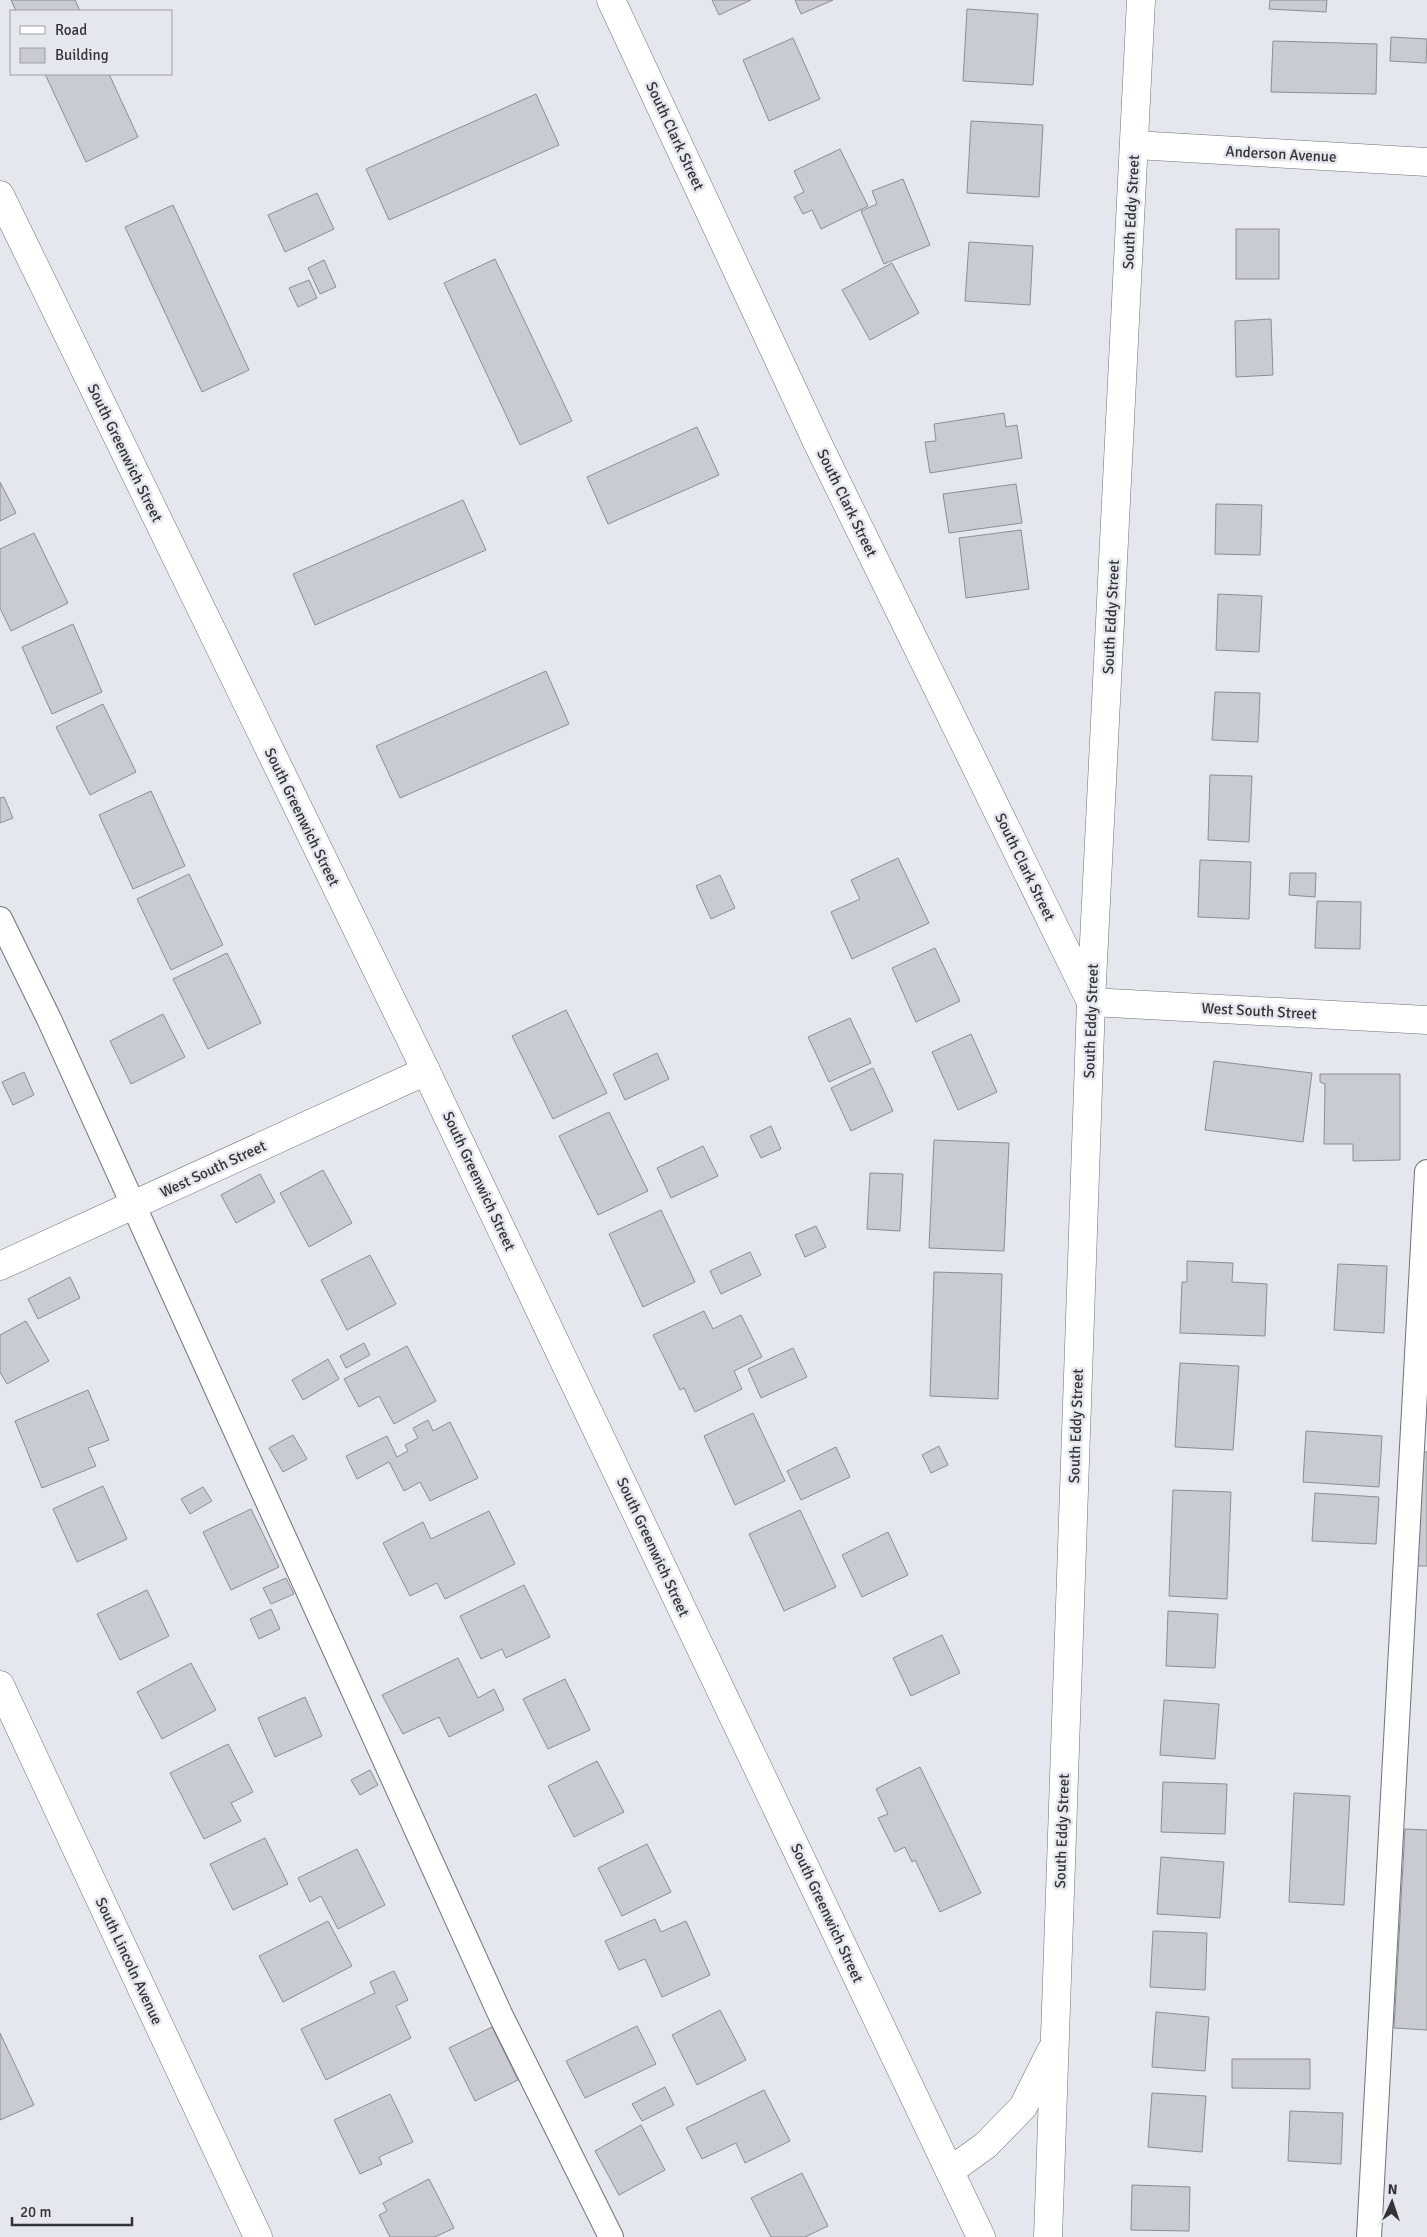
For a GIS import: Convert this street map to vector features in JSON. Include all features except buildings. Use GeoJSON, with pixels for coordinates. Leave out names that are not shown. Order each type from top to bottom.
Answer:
{"type":"FeatureCollection","features":[{"type":"Feature","properties":{"kind":"street","name":"South Clark Street"},"geometry":{"type":"LineString","coordinates":[[611,0],[818,444],[1091,1002]]}},
{"type":"Feature","properties":{"kind":"street","name":"South Eddy Street"},"geometry":{"type":"LineString","coordinates":[[1048,2237],[1091,1002],[1141,0]]}},
{"type":"Feature","properties":{"kind":"street","name":"Anderson Avenue"},"geometry":{"type":"LineString","coordinates":[[1134,145],[1427,162]]}},
{"type":"Feature","properties":{"kind":"street","name":"South Greenwich Street"},"geometry":{"type":"LineString","coordinates":[[0,195],[426,1071],[950,2171]]}},
{"type":"Feature","properties":{"kind":"street","name":"West South Street"},"geometry":{"type":"LineString","coordinates":[[1091,1002],[1427,1020]]}},
{"type":"Feature","properties":{"kind":"street","name":"West South Street"},"geometry":{"type":"LineString","coordinates":[[0,1266],[426,1071]]}},
{"type":"Feature","properties":{"kind":"street","name":"South Lincoln Avenue"},"geometry":{"type":"LineString","coordinates":[[0,1684],[258,2237]]}},
{"type":"Feature","properties":{"kind":"street","name":"South Eddy Street"},"geometry":{"type":"LineString","coordinates":[[950,2171],[986,2145],[1022,2107],[1055,2043]]}},
{"type":"Feature","properties":{"kind":"street"},"geometry":{"type":"LineString","coordinates":[[950,2171],[981,2237]]}},
{"type":"Feature","properties":{"kind":"lane"},"geometry":{"type":"LineString","coordinates":[[0,919],[49,1019],[500,2014],[611,2237]]}},
{"type":"Feature","properties":{"kind":"lane"},"geometry":{"type":"LineString","coordinates":[[1369,2237],[1427,1172]]}}]}
